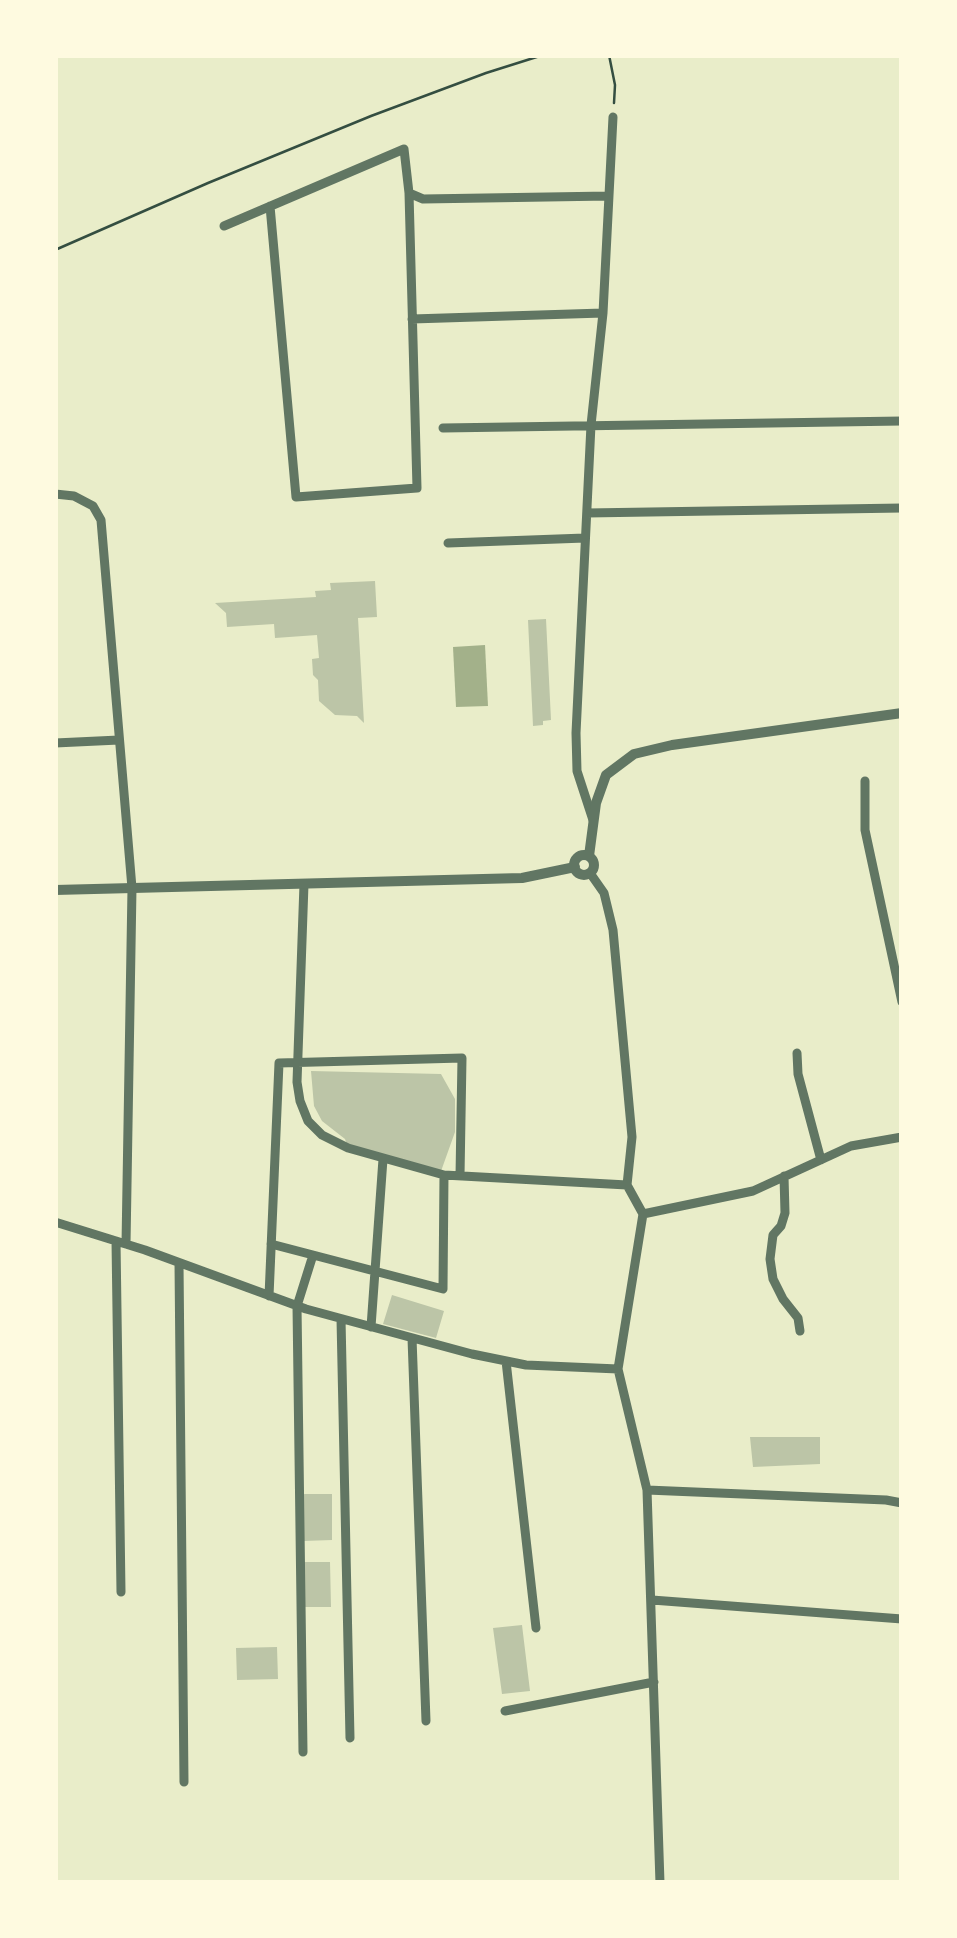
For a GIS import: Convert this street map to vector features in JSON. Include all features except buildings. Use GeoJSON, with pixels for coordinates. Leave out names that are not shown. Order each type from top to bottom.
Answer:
{"type":"FeatureCollection","features":[{"type":"Feature","properties":{"kind":"street"},"geometry":{"type":"LineString","coordinates":[[594,822],[576,771],[591,425],[603,313],[614,117]]}},
{"type":"Feature","properties":{"kind":"street"},"geometry":{"type":"LineString","coordinates":[[224,226],[270,206],[404,148],[417,488],[296,497],[270,206]]}},
{"type":"Feature","properties":{"kind":"street"},"geometry":{"type":"LineString","coordinates":[[408,193],[424,199],[609,196]]}},
{"type":"Feature","properties":{"kind":"street"},"geometry":{"type":"LineString","coordinates":[[412,319],[603,313]]}},
{"type":"Feature","properties":{"kind":"street"},"geometry":{"type":"LineString","coordinates":[[442,428],[902,421]]}},
{"type":"Feature","properties":{"kind":"street"},"geometry":{"type":"LineString","coordinates":[[55,494],[74,496],[93,506],[101,520],[132,888],[121,1243],[121,1592]]}},
{"type":"Feature","properties":{"kind":"street"},"geometry":{"type":"LineString","coordinates":[[587,513],[902,508]]}},
{"type":"Feature","properties":{"kind":"street"},"geometry":{"type":"LineString","coordinates":[[448,543],[585,538]]}},
{"type":"Feature","properties":{"kind":"street"},"geometry":{"type":"LineString","coordinates":[[590,873],[594,864],[589,856],[596,803],[606,775],[634,754],[672,745],[902,713]]}},
{"type":"Feature","properties":{"kind":"street"},"geometry":{"type":"LineString","coordinates":[[55,743],[119,740]]}},
{"type":"Feature","properties":{"kind":"street"},"geometry":{"type":"LineString","coordinates":[[865,781],[865,830],[902,1002]]}},
{"type":"Feature","properties":{"kind":"street"},"geometry":{"type":"LineString","coordinates":[[575,868],[577,858],[589,856]]}},
{"type":"Feature","properties":{"kind":"street"},"geometry":{"type":"LineString","coordinates":[[55,890],[522,878],[575,868]]}},
{"type":"Feature","properties":{"kind":"street"},"geometry":{"type":"LineString","coordinates":[[575,868],[581,874],[590,873]]}},
{"type":"Feature","properties":{"kind":"street"},"geometry":{"type":"LineString","coordinates":[[590,873],[604,893],[613,930],[632,1137],[627,1185],[643,1214],[618,1368],[647,1490],[660,1883]]}},
{"type":"Feature","properties":{"kind":"street"},"geometry":{"type":"LineString","coordinates":[[304,884],[297,1082],[308,1121],[322,1135],[383,1159],[444,1175],[627,1185]]}},
{"type":"Feature","properties":{"kind":"street"},"geometry":{"type":"LineString","coordinates":[[797,1053],[798,1074],[821,1160]]}},
{"type":"Feature","properties":{"kind":"street"},"geometry":{"type":"LineString","coordinates":[[269,1296],[278,1062],[462,1058],[460,1176]]}},
{"type":"Feature","properties":{"kind":"street"},"geometry":{"type":"LineString","coordinates":[[643,1214],[753,1191],[851,1146],[902,1137]]}},
{"type":"Feature","properties":{"kind":"street"},"geometry":{"type":"LineString","coordinates":[[371,1327],[383,1159]]}},
{"type":"Feature","properties":{"kind":"street"},"geometry":{"type":"LineString","coordinates":[[271,1244],[444,1290],[444,1175]]}},
{"type":"Feature","properties":{"kind":"street"},"geometry":{"type":"LineString","coordinates":[[784,1176],[785,1213],[773,1235],[770,1259],[773,1279],[798,1318],[800,1331]]}},
{"type":"Feature","properties":{"kind":"street"},"geometry":{"type":"LineString","coordinates":[[55,1222],[297,1306],[472,1354],[526,1365],[618,1368]]}},
{"type":"Feature","properties":{"kind":"street"},"geometry":{"type":"LineString","coordinates":[[302,1752],[297,1306],[313,1255]]}},
{"type":"Feature","properties":{"kind":"street"},"geometry":{"type":"LineString","coordinates":[[178,1263],[184,1782]]}},
{"type":"Feature","properties":{"kind":"street"},"geometry":{"type":"LineString","coordinates":[[341,1319],[350,1738]]}},
{"type":"Feature","properties":{"kind":"street"},"geometry":{"type":"LineString","coordinates":[[412,1338],[426,1721]]}},
{"type":"Feature","properties":{"kind":"street"},"geometry":{"type":"LineString","coordinates":[[506,1361],[536,1628]]}},
{"type":"Feature","properties":{"kind":"street"},"geometry":{"type":"LineString","coordinates":[[647,1490],[902,1502]]}},
{"type":"Feature","properties":{"kind":"street"},"geometry":{"type":"LineString","coordinates":[[652,1600],[902,1619]]}},
{"type":"Feature","properties":{"kind":"street"},"geometry":{"type":"LineString","coordinates":[[505,1711],[654,1682]]}},
{"type":"Feature","properties":{"kind":"path"},"geometry":{"type":"LineString","coordinates":[[55,250],[404,104],[543,55]]}},
{"type":"Feature","properties":{"kind":"path"},"geometry":{"type":"LineString","coordinates":[[609,55],[615,85],[614,117]]}},
{"type":"Feature","properties":{"kind":"shaded area"},"geometry":{"type":"Polygon","coordinates":[[[485,645],[488,706],[456,707],[453,647],[485,645]]]}}]}
